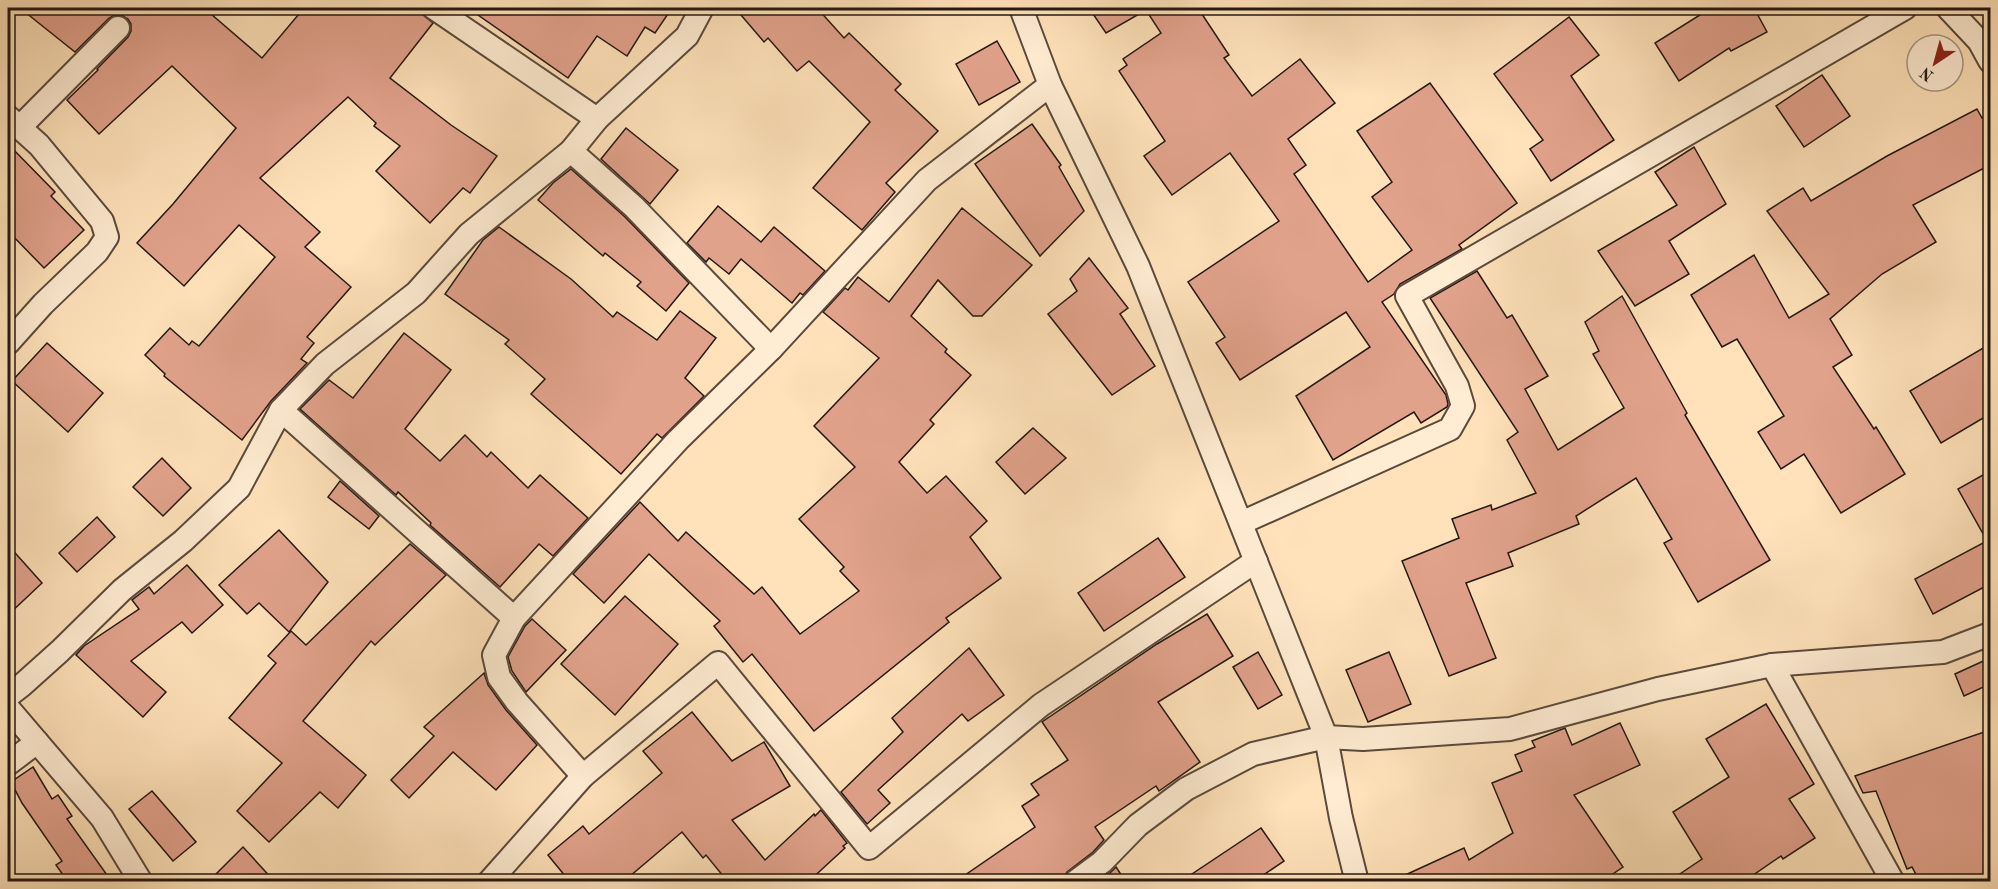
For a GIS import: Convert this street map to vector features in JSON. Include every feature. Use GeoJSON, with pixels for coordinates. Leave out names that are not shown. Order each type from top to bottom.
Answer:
{"type":"FeatureCollection","features":[{"type":"Feature","properties":{"kind":"street"},"geometry":{"type":"LineString","coordinates":[[434,8],[597,119]]}},
{"type":"Feature","properties":{"kind":"street"},"geometry":{"type":"LineString","coordinates":[[8,696],[60,651],[122,590],[183,542],[239,488],[281,410],[325,364],[416,293],[469,234],[571,151],[597,119],[687,36],[702,8]]}},
{"type":"Feature","properties":{"kind":"street"},"geometry":{"type":"LineString","coordinates":[[1021,8],[1050,85],[1138,266],[1326,737],[1341,818],[1357,882]]}},
{"type":"Feature","properties":{"kind":"street"},"geometry":{"type":"LineString","coordinates":[[1241,523],[1450,429],[1463,406],[1457,386],[1407,296],[1905,8]]}},
{"type":"Feature","properties":{"kind":"street"},"geometry":{"type":"LineString","coordinates":[[1948,8],[1984,41],[1990,61]]}},
{"type":"Feature","properties":{"kind":"street"},"geometry":{"type":"LineString","coordinates":[[8,343],[43,304],[98,252],[107,237],[102,220],[39,145],[13,122],[118,28]]}},
{"type":"Feature","properties":{"kind":"street"},"geometry":{"type":"LineString","coordinates":[[583,776],[499,677],[494,655],[514,618],[678,440],[771,349],[927,180],[1050,85]]}},
{"type":"Feature","properties":{"kind":"street"},"geometry":{"type":"LineString","coordinates":[[571,151],[634,207],[771,349]]}},
{"type":"Feature","properties":{"kind":"street"},"geometry":{"type":"LineString","coordinates":[[281,410],[514,618]]}},
{"type":"Feature","properties":{"kind":"street"},"geometry":{"type":"LineString","coordinates":[[489,882],[583,776],[718,663],[869,848],[1041,705],[1257,561]]}},
{"type":"Feature","properties":{"kind":"street"},"geometry":{"type":"LineString","coordinates":[[1075,882],[1102,862],[1138,825],[1185,789],[1253,754],[1326,737],[1363,739],[1510,729],[1658,689],[1772,665],[1943,652],[1990,634]]}},
{"type":"Feature","properties":{"kind":"street"},"geometry":{"type":"LineString","coordinates":[[1772,665],[1893,882]]}},
{"type":"Feature","properties":{"kind":"street"},"geometry":{"type":"LineString","coordinates":[[8,708],[102,818],[141,882]]}},
{"type":"Feature","properties":{"kind":"street"},"geometry":{"type":"LineString","coordinates":[[8,764],[38,742]]}},
{"type":"Feature","properties":{"kind":"building"},"geometry":{"type":"Polygon","coordinates":[[[20,8],[204,8],[262,58],[304,8],[421,8],[422,14],[433,23],[390,78],[451,125],[497,156],[470,193],[463,188],[430,223],[376,171],[400,146],[374,126],[376,123],[348,97],[260,178],[320,232],[305,247],[351,287],[307,337],[314,343],[301,359],[307,363],[271,401],[242,440],[164,376],[165,374],[145,355],[170,328],[189,345],[192,341],[199,346],[275,257],[239,225],[184,286],[137,243],[173,204],[236,128],[172,66],[99,134],[67,100],[128,37],[131,24],[128,19],[121,15],[109,18],[75,52],[20,8]]]}},
{"type":"Feature","properties":{"kind":"building"},"geometry":{"type":"Polygon","coordinates":[[[468,8],[672,8],[655,33],[645,27],[627,56],[597,36],[568,78],[468,8]]]}},
{"type":"Feature","properties":{"kind":"building"},"geometry":{"type":"Polygon","coordinates":[[[735,8],[817,8],[844,38],[849,33],[901,84],[895,90],[938,131],[886,183],[895,192],[862,230],[813,188],[870,122],[809,61],[797,71],[768,38],[764,42],[735,8]]]}},
{"type":"Feature","properties":{"kind":"building"},"geometry":{"type":"Polygon","coordinates":[[[1089,8],[1198,8],[1229,55],[1224,58],[1252,96],[1300,59],[1335,103],[1288,139],[1306,165],[1294,174],[1368,282],[1412,250],[1372,197],[1392,182],[1357,131],[1430,83],[1517,203],[1459,245],[1462,249],[1400,284],[1394,294],[1382,302],[1446,395],[1447,407],[1421,423],[1414,412],[1333,460],[1296,396],[1370,347],[1346,312],[1240,380],[1216,343],[1225,337],[1188,282],[1279,221],[1230,153],[1172,195],[1144,156],[1165,141],[1119,71],[1127,65],[1123,59],[1161,33],[1146,10],[1106,33],[1089,8]]]}},
{"type":"Feature","properties":{"kind":"building"},"geometry":{"type":"Polygon","coordinates":[[[1711,8],[1754,8],[1767,32],[1731,51],[1729,48],[1679,81],[1655,43],[1711,8]]]}},
{"type":"Feature","properties":{"kind":"building"},"geometry":{"type":"Polygon","coordinates":[[[1569,17],[1599,55],[1571,76],[1614,140],[1551,181],[1530,149],[1543,140],[1494,74],[1569,17]]]}},
{"type":"Feature","properties":{"kind":"building"},"geometry":{"type":"Polygon","coordinates":[[[997,41],[1020,82],[979,105],[956,64],[997,41]]]}},
{"type":"Feature","properties":{"kind":"building"},"geometry":{"type":"Polygon","coordinates":[[[1822,75],[1850,116],[1804,147],[1776,106],[1822,75]]]}},
{"type":"Feature","properties":{"kind":"building"},"geometry":{"type":"Polygon","coordinates":[[[1977,109],[1982,118],[1990,113],[1990,165],[1913,205],[1936,242],[1882,274],[1830,319],[1852,355],[1833,367],[1874,429],[1876,427],[1905,474],[1841,513],[1804,454],[1781,469],[1758,432],[1784,416],[1737,339],[1722,347],[1691,295],[1754,255],[1789,318],[1829,294],[1767,211],[1803,188],[1811,201],[1887,156],[1977,109]]]}},
{"type":"Feature","properties":{"kind":"building"},"geometry":{"type":"Polygon","coordinates":[[[1032,124],[1061,165],[1059,167],[1084,211],[1040,256],[975,164],[1032,124]]]}},
{"type":"Feature","properties":{"kind":"building"},"geometry":{"type":"Polygon","coordinates":[[[626,128],[678,170],[650,204],[601,159],[626,128]]]}},
{"type":"Feature","properties":{"kind":"building"},"geometry":{"type":"Polygon","coordinates":[[[8,144],[55,192],[51,196],[84,230],[44,268],[8,231],[8,144]]]}},
{"type":"Feature","properties":{"kind":"building"},"geometry":{"type":"Polygon","coordinates":[[[1694,147],[1726,204],[1669,241],[1689,274],[1635,306],[1598,251],[1677,205],[1655,172],[1694,147]]]}},
{"type":"Feature","properties":{"kind":"building"},"geometry":{"type":"Polygon","coordinates":[[[571,169],[625,217],[689,283],[666,311],[637,286],[641,282],[605,253],[603,256],[538,200],[553,183],[571,169]]]}},
{"type":"Feature","properties":{"kind":"building"},"geometry":{"type":"Polygon","coordinates":[[[718,206],[761,242],[774,227],[825,271],[803,295],[800,293],[792,303],[741,259],[729,274],[709,258],[706,262],[687,243],[718,206]]]}},
{"type":"Feature","properties":{"kind":"building"},"geometry":{"type":"Polygon","coordinates":[[[962,208],[1032,265],[982,316],[973,316],[938,280],[911,316],[947,349],[945,352],[971,375],[930,420],[934,424],[899,462],[927,493],[946,476],[987,521],[970,537],[1001,578],[946,618],[949,622],[814,731],[752,654],[743,662],[714,626],[720,621],[649,554],[604,603],[573,574],[640,502],[678,541],[686,532],[754,594],[762,587],[800,634],[859,591],[840,571],[844,567],[799,519],[855,467],[814,426],[879,358],[823,312],[845,288],[848,290],[858,277],[889,302],[962,208]]]}},
{"type":"Feature","properties":{"kind":"building"},"geometry":{"type":"Polygon","coordinates":[[[499,227],[571,279],[613,317],[617,312],[657,340],[680,311],[716,338],[685,378],[704,396],[662,438],[657,434],[621,474],[531,394],[545,379],[505,344],[509,340],[445,294],[483,240],[499,227]]]}},
{"type":"Feature","properties":{"kind":"building"},"geometry":{"type":"Polygon","coordinates":[[[1089,258],[1128,308],[1120,314],[1155,366],[1112,395],[1048,314],[1077,291],[1070,279],[1089,258]]]}},
{"type":"Feature","properties":{"kind":"building"},"geometry":{"type":"Polygon","coordinates":[[[1477,271],[1507,318],[1512,315],[1548,376],[1525,389],[1558,450],[1624,408],[1593,354],[1599,351],[1585,322],[1622,296],[1687,413],[1685,415],[1770,560],[1698,602],[1664,543],[1672,539],[1636,478],[1576,516],[1579,524],[1508,553],[1513,566],[1466,583],[1496,658],[1449,676],[1402,561],[1459,538],[1452,519],[1491,505],[1492,510],[1536,493],[1507,440],[1518,432],[1430,298],[1477,271]]]}},
{"type":"Feature","properties":{"kind":"building"},"geometry":{"type":"Polygon","coordinates":[[[404,333],[451,370],[405,429],[440,461],[465,435],[487,457],[491,452],[528,488],[540,475],[588,518],[553,556],[539,544],[500,587],[430,525],[431,523],[398,492],[396,495],[300,409],[329,380],[353,398],[404,333]]]}},
{"type":"Feature","properties":{"kind":"building"},"geometry":{"type":"Polygon","coordinates":[[[47,343],[103,393],[68,432],[12,381],[47,343]]]}},
{"type":"Feature","properties":{"kind":"building"},"geometry":{"type":"Polygon","coordinates":[[[1990,344],[1990,414],[1941,443],[1910,391],[1990,344]]]}},
{"type":"Feature","properties":{"kind":"building"},"geometry":{"type":"Polygon","coordinates":[[[1033,428],[1066,458],[1025,494],[996,462],[1033,428]]]}},
{"type":"Feature","properties":{"kind":"building"},"geometry":{"type":"Polygon","coordinates":[[[162,458],[191,488],[163,516],[133,487],[162,458]]]}},
{"type":"Feature","properties":{"kind":"building"},"geometry":{"type":"Polygon","coordinates":[[[1990,471],[1990,584],[1933,614],[1915,579],[1987,541],[1958,489],[1990,471]]]}},
{"type":"Feature","properties":{"kind":"building"},"geometry":{"type":"Polygon","coordinates":[[[340,481],[379,516],[369,529],[328,497],[340,481]]]}},
{"type":"Feature","properties":{"kind":"building"},"geometry":{"type":"Polygon","coordinates":[[[97,517],[115,537],[77,572],[59,553],[97,517]]]}},
{"type":"Feature","properties":{"kind":"building"},"geometry":{"type":"Polygon","coordinates":[[[279,530],[328,582],[289,632],[259,603],[247,614],[219,585],[279,530]]]}},
{"type":"Feature","properties":{"kind":"building"},"geometry":{"type":"Polygon","coordinates":[[[1158,538],[1185,577],[1104,631],[1078,593],[1158,538]]]}},
{"type":"Feature","properties":{"kind":"building"},"geometry":{"type":"Polygon","coordinates":[[[410,544],[446,575],[375,645],[371,641],[303,721],[366,775],[338,808],[320,792],[269,842],[237,811],[282,763],[229,718],[276,663],[268,656],[291,631],[306,645],[410,544]]]}},
{"type":"Feature","properties":{"kind":"building"},"geometry":{"type":"Polygon","coordinates":[[[8,545],[42,583],[8,615],[8,545]]]}},
{"type":"Feature","properties":{"kind":"building"},"geometry":{"type":"Polygon","coordinates":[[[187,565],[223,605],[192,633],[182,622],[131,661],[166,692],[143,717],[76,655],[84,646],[139,609],[132,600],[149,587],[154,594],[187,565]]]}},
{"type":"Feature","properties":{"kind":"building"},"geometry":{"type":"Polygon","coordinates":[[[625,596],[678,644],[615,715],[561,664],[625,596]]]}},
{"type":"Feature","properties":{"kind":"building"},"geometry":{"type":"Polygon","coordinates":[[[1207,614],[1233,656],[1158,702],[1200,762],[1159,791],[1156,786],[1095,827],[1104,840],[1093,852],[1067,872],[1062,882],[955,882],[1035,827],[1022,806],[1039,795],[1031,784],[1068,760],[1042,722],[1157,644],[1207,614]]]}},
{"type":"Feature","properties":{"kind":"building"},"geometry":{"type":"Polygon","coordinates":[[[532,619],[566,650],[526,692],[512,671],[508,657],[525,626],[532,619]]]}},
{"type":"Feature","properties":{"kind":"building"},"geometry":{"type":"Polygon","coordinates":[[[969,648],[1004,695],[968,721],[962,714],[878,790],[890,803],[867,824],[841,792],[903,732],[892,718],[969,648]]]}},
{"type":"Feature","properties":{"kind":"building"},"geometry":{"type":"Polygon","coordinates":[[[1258,652],[1282,695],[1258,709],[1233,667],[1258,652]]]}},
{"type":"Feature","properties":{"kind":"building"},"geometry":{"type":"Polygon","coordinates":[[[1389,652],[1411,704],[1368,722],[1346,670],[1389,652]]]}},
{"type":"Feature","properties":{"kind":"building"},"geometry":{"type":"Polygon","coordinates":[[[1990,658],[1990,684],[1964,696],[1955,674],[1990,658]]]}},
{"type":"Feature","properties":{"kind":"building"},"geometry":{"type":"Polygon","coordinates":[[[484,673],[488,685],[506,710],[537,745],[496,790],[453,752],[409,798],[391,780],[434,736],[424,727],[484,673]]]}},
{"type":"Feature","properties":{"kind":"building"},"geometry":{"type":"Polygon","coordinates":[[[1766,704],[1814,784],[1789,799],[1815,838],[1783,859],[1781,856],[1743,882],[1668,882],[1702,859],[1673,812],[1729,777],[1706,739],[1766,704]]]}},
{"type":"Feature","properties":{"kind":"building"},"geometry":{"type":"Polygon","coordinates":[[[692,712],[732,761],[764,742],[790,786],[732,820],[765,860],[821,810],[847,843],[843,846],[845,848],[808,882],[728,882],[706,855],[703,858],[682,832],[623,882],[570,882],[548,855],[583,826],[589,834],[662,773],[643,751],[692,712]]]}},
{"type":"Feature","properties":{"kind":"building"},"geometry":{"type":"Polygon","coordinates":[[[1620,723],[1640,765],[1574,795],[1623,867],[1601,882],[1390,882],[1464,848],[1469,860],[1513,833],[1492,783],[1522,771],[1515,755],[1535,747],[1532,741],[1565,728],[1572,745],[1620,723]]]}},
{"type":"Feature","properties":{"kind":"building"},"geometry":{"type":"Polygon","coordinates":[[[1990,730],[1990,882],[1920,882],[1912,867],[1907,869],[1876,791],[1863,793],[1855,776],[1990,730]]]}},
{"type":"Feature","properties":{"kind":"building"},"geometry":{"type":"Polygon","coordinates":[[[33,767],[52,799],[58,795],[72,816],[67,819],[112,882],[68,882],[56,865],[62,861],[22,803],[11,782],[33,767]]]}},
{"type":"Feature","properties":{"kind":"building"},"geometry":{"type":"Polygon","coordinates":[[[152,791],[196,842],[173,861],[129,809],[152,791]]]}},
{"type":"Feature","properties":{"kind":"building"},"geometry":{"type":"Polygon","coordinates":[[[1261,828],[1284,861],[1253,882],[1180,882],[1261,828]]]}},
{"type":"Feature","properties":{"kind":"building"},"geometry":{"type":"Polygon","coordinates":[[[243,847],[275,882],[208,882],[243,847]]]}},
{"type":"Feature","properties":{"kind":"building"},"geometry":{"type":"Polygon","coordinates":[[[1116,867],[1126,882],[1098,882],[1110,873],[1116,867]]]}}]}
